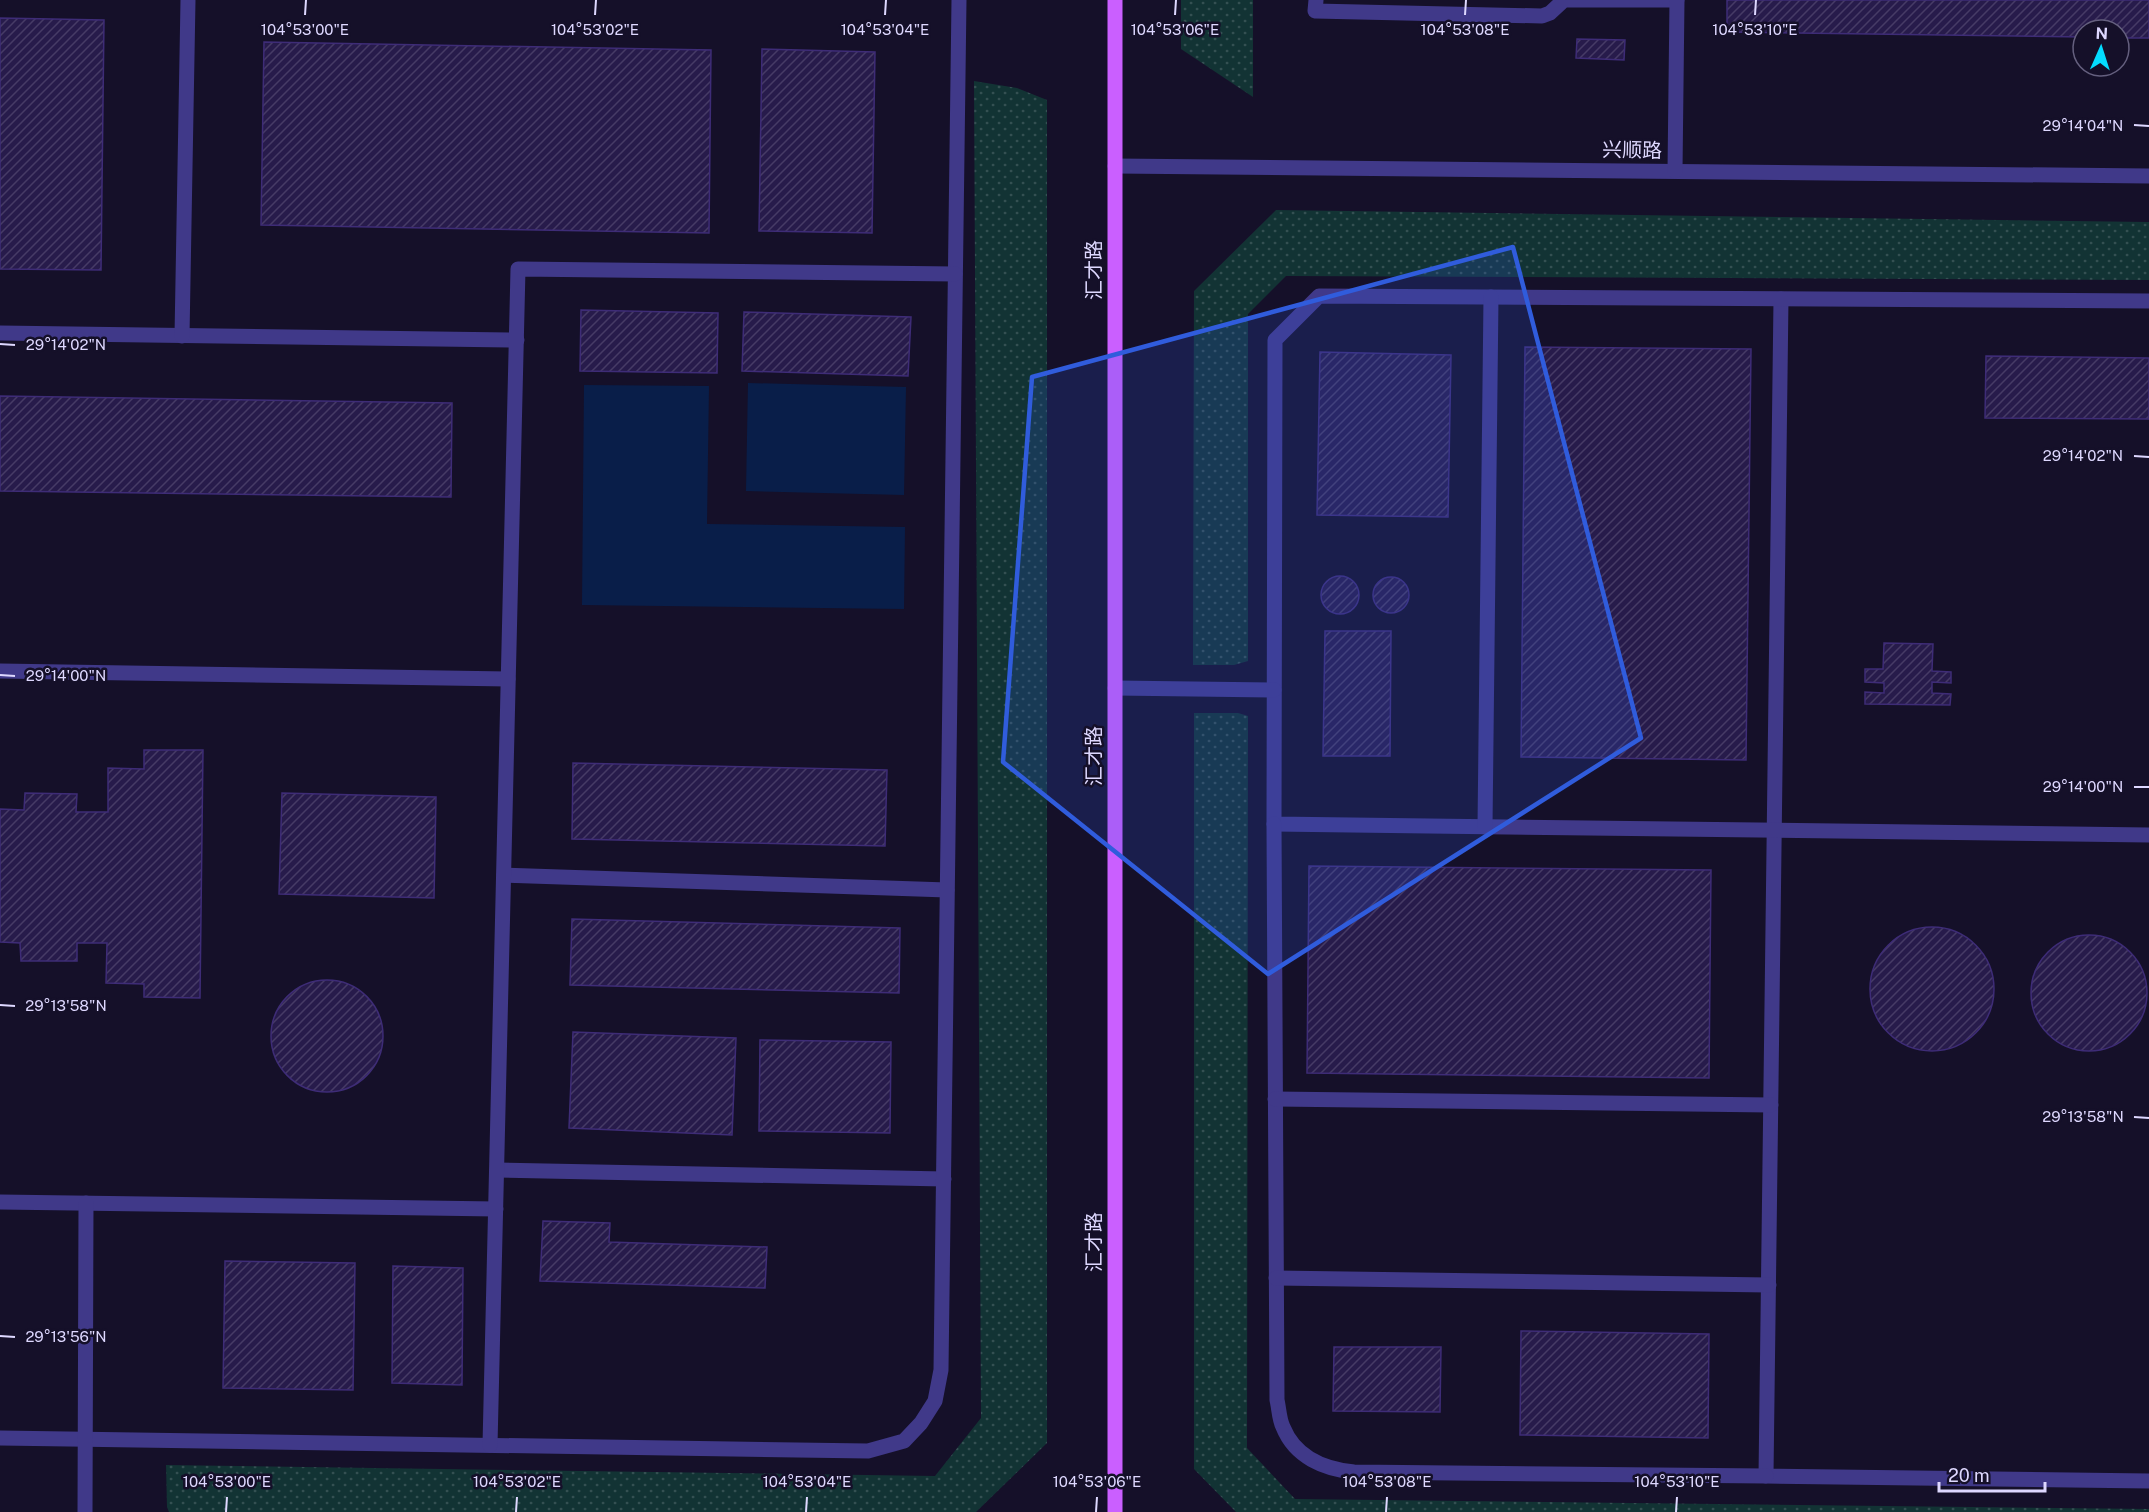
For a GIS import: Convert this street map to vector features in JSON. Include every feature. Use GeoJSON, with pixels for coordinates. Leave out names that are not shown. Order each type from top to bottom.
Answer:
{"type":"FeatureCollection","features":[{"type":"Feature","properties":{"kind":"main road","name":"汇才路"},"geometry":{"type":"LineString","coordinates":[[1115,0],[1115,1512]]}},
{"type":"Feature","properties":{"kind":"street"},"geometry":{"type":"LineString","coordinates":[[182,336],[188,0]]}},
{"type":"Feature","properties":{"kind":"street"},"geometry":{"type":"LineString","coordinates":[[0,1438],[868,1451],[904,1441],[921,1423],[935,1401],[941,1370],[959,0]]}},
{"type":"Feature","properties":{"kind":"street"},"geometry":{"type":"LineString","coordinates":[[1316,0],[1316,11],[1542,16],[1550,13],[1564,0],[1677,0],[1675,171]]}},
{"type":"Feature","properties":{"kind":"street","name":"兴顺路"},"geometry":{"type":"LineString","coordinates":[[1115,166],[2149,176]]}},
{"type":"Feature","properties":{"kind":"street"},"geometry":{"type":"LineString","coordinates":[[490,1445],[518,269],[955,274]]}},
{"type":"Feature","properties":{"kind":"street"},"geometry":{"type":"LineString","coordinates":[[2149,301],[1319,296],[1275,340],[1274,690],[1277,1400],[1282,1427],[1293,1447],[1312,1460],[1334,1470],[1354,1472],[2149,1481]]}},
{"type":"Feature","properties":{"kind":"street"},"geometry":{"type":"LineString","coordinates":[[1485,827],[1491,297]]}},
{"type":"Feature","properties":{"kind":"street"},"geometry":{"type":"LineString","coordinates":[[1766,1476],[1781,299]]}},
{"type":"Feature","properties":{"kind":"street"},"geometry":{"type":"LineString","coordinates":[[0,333],[517,340]]}},
{"type":"Feature","properties":{"kind":"street"},"geometry":{"type":"LineString","coordinates":[[0,671],[508,679]]}},
{"type":"Feature","properties":{"kind":"street"},"geometry":{"type":"LineString","coordinates":[[1115,688],[1274,690]]}},
{"type":"Feature","properties":{"kind":"street"},"geometry":{"type":"LineString","coordinates":[[1274,824],[2149,835]]}},
{"type":"Feature","properties":{"kind":"street"},"geometry":{"type":"LineString","coordinates":[[504,874],[947,890]]}},
{"type":"Feature","properties":{"kind":"street"},"geometry":{"type":"LineString","coordinates":[[1275,1100],[1771,1105]]}},
{"type":"Feature","properties":{"kind":"street"},"geometry":{"type":"LineString","coordinates":[[497,1170],[944,1179]]}},
{"type":"Feature","properties":{"kind":"street"},"geometry":{"type":"LineString","coordinates":[[0,1202],[496,1209]]}},
{"type":"Feature","properties":{"kind":"street"},"geometry":{"type":"LineString","coordinates":[[85,1512],[86,1203]]}},
{"type":"Feature","properties":{"kind":"street"},"geometry":{"type":"LineString","coordinates":[[1276,1278],[1769,1286]]}},
{"type":"Feature","properties":{"kind":"highlighted area"},"geometry":{"type":"Polygon","coordinates":[[[1513,247],[1641,738],[1268,974],[1003,762],[1032,377],[1513,247]]]}},
{"type":"Feature","properties":{"kind":"green space"},"geometry":{"type":"Polygon","coordinates":[[[1181,0],[1253,0],[1253,97],[1181,49],[1181,0]]]}},
{"type":"Feature","properties":{"kind":"green space"},"geometry":{"type":"Polygon","coordinates":[[[974,81],[1017,88],[1047,100],[1047,1443],[976,1512],[169,1512],[166,1465],[935,1476],[981,1418],[974,81]]]}},
{"type":"Feature","properties":{"kind":"green space"},"geometry":{"type":"Polygon","coordinates":[[[1276,210],[2149,222],[2149,280],[1286,276],[1248,314],[1248,661],[1234,665],[1193,665],[1194,291],[1276,210]]]}},
{"type":"Feature","properties":{"kind":"green space"},"geometry":{"type":"Polygon","coordinates":[[[1194,713],[1238,713],[1248,716],[1247,1448],[1295,1499],[2149,1509],[2149,1512],[1236,1512],[1194,1469],[1194,713]]]}},
{"type":"Feature","properties":{"kind":"water"},"geometry":{"type":"Polygon","coordinates":[[[748,383],[906,387],[904,495],[746,491],[748,383]]]}},
{"type":"Feature","properties":{"kind":"water"},"geometry":{"type":"Polygon","coordinates":[[[584,385],[709,386],[707,524],[905,527],[904,609],[582,605],[584,385]]]}},
{"type":"Feature","properties":{"kind":"building"},"geometry":{"type":"Polygon","coordinates":[[[1727,0],[2149,0],[2149,38],[2131,38],[2131,18],[2071,18],[2071,37],[1727,32],[1727,0]]]}},
{"type":"Feature","properties":{"kind":"building"},"geometry":{"type":"Polygon","coordinates":[[[0,18],[104,20],[101,270],[0,269],[0,18]]]}},
{"type":"Feature","properties":{"kind":"building"},"geometry":{"type":"Polygon","coordinates":[[[1577,39],[1625,40],[1624,60],[1576,58],[1577,39]]]}},
{"type":"Feature","properties":{"kind":"building"},"geometry":{"type":"Polygon","coordinates":[[[264,42],[711,50],[709,233],[261,225],[264,42]]]}},
{"type":"Feature","properties":{"kind":"building"},"geometry":{"type":"Polygon","coordinates":[[[762,49],[875,52],[872,233],[759,231],[762,49]]]}},
{"type":"Feature","properties":{"kind":"building"},"geometry":{"type":"Polygon","coordinates":[[[581,310],[718,313],[717,373],[580,371],[581,310]]]}},
{"type":"Feature","properties":{"kind":"building"},"geometry":{"type":"Polygon","coordinates":[[[744,312],[911,317],[908,376],[742,371],[744,312]]]}},
{"type":"Feature","properties":{"kind":"building"},"geometry":{"type":"Polygon","coordinates":[[[1525,347],[1751,349],[1746,760],[1521,757],[1525,347]]]}},
{"type":"Feature","properties":{"kind":"building"},"geometry":{"type":"Polygon","coordinates":[[[1320,352],[1451,355],[1448,517],[1317,515],[1320,352]]]}},
{"type":"Feature","properties":{"kind":"building"},"geometry":{"type":"Polygon","coordinates":[[[1986,356],[2149,358],[2149,419],[1985,418],[1986,356]]]}},
{"type":"Feature","properties":{"kind":"building"},"geometry":{"type":"Polygon","coordinates":[[[0,396],[452,403],[451,497],[0,491],[0,396]]]}},
{"type":"Feature","properties":{"kind":"building"},"geometry":{"type":"Polygon","coordinates":[[[1340,576],[1353,582],[1359,595],[1353,608],[1340,614],[1327,608],[1321,595],[1327,582],[1340,576]]]}},
{"type":"Feature","properties":{"kind":"building"},"geometry":{"type":"Polygon","coordinates":[[[1391,577],[1404,582],[1409,595],[1404,608],[1391,613],[1378,608],[1373,595],[1378,582],[1391,577]]]}},
{"type":"Feature","properties":{"kind":"building"},"geometry":{"type":"Polygon","coordinates":[[[1325,631],[1391,631],[1390,756],[1323,756],[1325,631]]]}},
{"type":"Feature","properties":{"kind":"building"},"geometry":{"type":"Polygon","coordinates":[[[1884,643],[1933,644],[1932,671],[1951,672],[1951,683],[1932,682],[1932,693],[1951,694],[1950,705],[1865,704],[1865,692],[1884,693],[1884,683],[1865,682],[1865,669],[1883,669],[1884,643]]]}},
{"type":"Feature","properties":{"kind":"building"},"geometry":{"type":"Polygon","coordinates":[[[144,750],[203,750],[200,998],[144,997],[144,984],[106,983],[107,943],[77,943],[77,961],[21,961],[20,943],[0,942],[0,809],[24,810],[25,793],[77,794],[76,812],[108,812],[108,768],[144,769],[144,750]]]}},
{"type":"Feature","properties":{"kind":"building"},"geometry":{"type":"Polygon","coordinates":[[[573,763],[887,770],[885,846],[572,839],[573,763]]]}},
{"type":"Feature","properties":{"kind":"building"},"geometry":{"type":"Polygon","coordinates":[[[282,793],[436,797],[434,898],[279,894],[282,793]]]}},
{"type":"Feature","properties":{"kind":"building"},"geometry":{"type":"Polygon","coordinates":[[[1309,866],[1711,870],[1709,1078],[1307,1073],[1309,866]]]}},
{"type":"Feature","properties":{"kind":"building"},"geometry":{"type":"Polygon","coordinates":[[[572,919],[900,928],[899,993],[570,985],[572,919]]]}},
{"type":"Feature","properties":{"kind":"building"},"geometry":{"type":"Polygon","coordinates":[[[1932,927],[1956,932],[1976,945],[1989,965],[1994,989],[1989,1013],[1976,1033],[1956,1046],[1932,1051],[1908,1046],[1888,1033],[1875,1013],[1870,989],[1875,965],[1888,945],[1908,932],[1932,927]]]}},
{"type":"Feature","properties":{"kind":"building"},"geometry":{"type":"Polygon","coordinates":[[[2089,935],[2111,939],[2130,952],[2143,971],[2147,993],[2143,1015],[2130,1034],[2111,1047],[2089,1051],[2067,1047],[2048,1034],[2035,1015],[2031,993],[2035,971],[2048,952],[2067,939],[2089,935]]]}},
{"type":"Feature","properties":{"kind":"building"},"geometry":{"type":"Polygon","coordinates":[[[327,980],[349,984],[367,996],[379,1014],[383,1036],[379,1058],[367,1076],[349,1088],[327,1092],[305,1088],[287,1076],[275,1058],[271,1036],[275,1014],[287,996],[305,984],[327,980]]]}},
{"type":"Feature","properties":{"kind":"building"},"geometry":{"type":"Polygon","coordinates":[[[573,1032],[736,1038],[732,1135],[569,1128],[573,1032]]]}},
{"type":"Feature","properties":{"kind":"building"},"geometry":{"type":"Polygon","coordinates":[[[760,1040],[891,1042],[890,1133],[759,1131],[760,1040]]]}},
{"type":"Feature","properties":{"kind":"building"},"geometry":{"type":"Polygon","coordinates":[[[543,1221],[610,1223],[609,1242],[767,1247],[765,1288],[540,1281],[543,1221]]]}},
{"type":"Feature","properties":{"kind":"building"},"geometry":{"type":"Polygon","coordinates":[[[225,1261],[355,1263],[353,1390],[223,1388],[225,1261]]]}},
{"type":"Feature","properties":{"kind":"building"},"geometry":{"type":"Polygon","coordinates":[[[393,1266],[463,1268],[462,1385],[392,1383],[393,1266]]]}},
{"type":"Feature","properties":{"kind":"building"},"geometry":{"type":"Polygon","coordinates":[[[1521,1331],[1709,1334],[1708,1438],[1520,1435],[1521,1331]]]}},
{"type":"Feature","properties":{"kind":"building"},"geometry":{"type":"Polygon","coordinates":[[[1334,1347],[1441,1347],[1440,1412],[1333,1411],[1334,1347]]]}}]}
